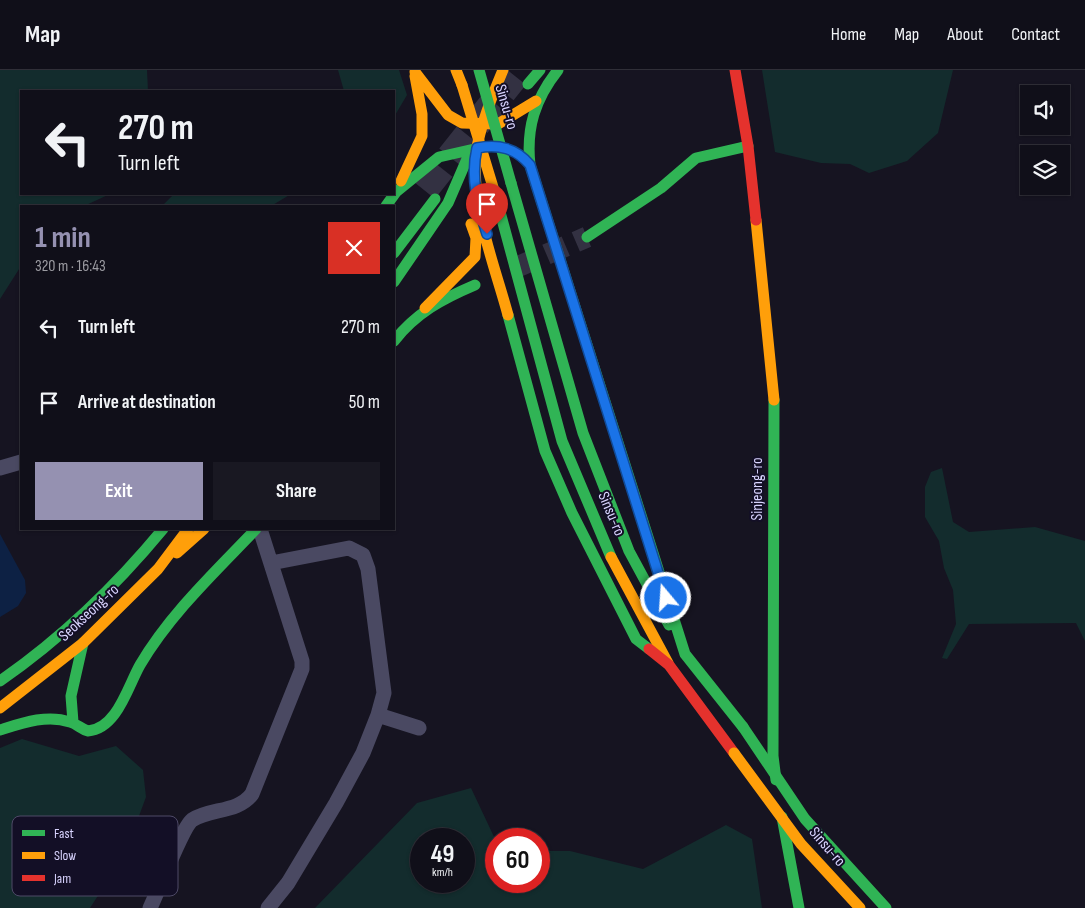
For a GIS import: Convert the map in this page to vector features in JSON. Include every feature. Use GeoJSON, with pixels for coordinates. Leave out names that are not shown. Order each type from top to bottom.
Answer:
{"type":"FeatureCollection","features":[{"type":"Feature","properties":{"kind":"main road","name":"Sinsu-ro"},"geometry":{"type":"LineString","coordinates":[[456,70],[496,197],[562,442],[613,561],[669,665],[801,844],[860,908]]}},
{"type":"Feature","properties":{"kind":"main road","name":"Sinsu-ro"},"geometry":{"type":"LineString","coordinates":[[479,70],[583,433],[629,551],[685,654],[743,727],[805,819],[886,908]]}},
{"type":"Feature","properties":{"kind":"main road"},"geometry":{"type":"LineString","coordinates":[[395,281],[431,231],[448,203],[474,149],[481,124],[487,90],[488,70]]}},
{"type":"Feature","properties":{"kind":"main road"},"geometry":{"type":"LineString","coordinates":[[481,124],[503,70]]}},
{"type":"Feature","properties":{"kind":"main road"},"geometry":{"type":"LineString","coordinates":[[503,70],[514,85],[532,90],[554,74]]}},
{"type":"Feature","properties":{"kind":"main road"},"geometry":{"type":"LineString","coordinates":[[528,84],[540,70]]}},
{"type":"Feature","properties":{"kind":"main road","name":"Sinjeong-ro"},"geometry":{"type":"LineString","coordinates":[[735,70],[748,146],[774,389],[773,756],[798,908]]}},
{"type":"Feature","properties":{"kind":"main road"},"geometry":{"type":"LineString","coordinates":[[414,71],[448,115],[462,123],[498,124],[536,101]]}},
{"type":"Feature","properties":{"kind":"main road"},"geometry":{"type":"LineString","coordinates":[[396,192],[422,136],[422,114],[414,71]]}},
{"type":"Feature","properties":{"kind":"main road"},"geometry":{"type":"LineString","coordinates":[[554,74],[536,101],[529,124],[527,148],[530,165],[685,654]]}},
{"type":"Feature","properties":{"kind":"main road"},"geometry":{"type":"LineString","coordinates":[[587,237],[661,188],[696,158],[748,146]]}},
{"type":"Feature","properties":{"kind":"main road"},"geometry":{"type":"LineString","coordinates":[[396,192],[439,157],[474,149],[508,148],[521,154],[530,165]]}},
{"type":"Feature","properties":{"kind":"main road"},"geometry":{"type":"LineString","coordinates":[[474,149],[476,199],[492,251],[532,411],[559,485],[636,639],[669,665]]}},
{"type":"Feature","properties":{"kind":"main road"},"geometry":{"type":"LineString","coordinates":[[396,192],[423,179],[430,182]]}},
{"type":"Feature","properties":{"kind":"main road"},"geometry":{"type":"LineString","coordinates":[[395,253],[438,194],[448,203]]}},
{"type":"Feature","properties":{"kind":"main road"},"geometry":{"type":"LineString","coordinates":[[431,231],[453,221],[470,223],[477,227],[492,251]]}},
{"type":"Feature","properties":{"kind":"main road"},"geometry":{"type":"LineString","coordinates":[[395,340],[404,327],[475,257],[476,238],[470,223]]}},
{"type":"Feature","properties":{"kind":"main road"},"geometry":{"type":"LineString","coordinates":[[424,308],[476,285]]}},
{"type":"Feature","properties":{"kind":"main road"},"geometry":{"type":"LineString","coordinates":[[146,551],[157,530]]}},
{"type":"Feature","properties":{"kind":"main road","name":"Seokseong-ro"},"geometry":{"type":"LineString","coordinates":[[0,681],[74,624],[146,551],[163,530]]}},
{"type":"Feature","properties":{"kind":"main road","name":"Seokseong-ro"},"geometry":{"type":"LineString","coordinates":[[0,708],[83,643],[158,569],[187,530]]}},
{"type":"Feature","properties":{"kind":"main road"},"geometry":{"type":"LineString","coordinates":[[158,569],[203,530]]}},
{"type":"Feature","properties":{"kind":"main road"},"geometry":{"type":"LineString","coordinates":[[0,730],[35,720],[54,719],[73,722],[80,729],[91,731],[103,725],[113,716],[139,667],[160,636],[257,530]]}},
{"type":"Feature","properties":{"kind":"main road"},"geometry":{"type":"LineString","coordinates":[[73,722],[72,696],[83,643]]}},
{"type":"Feature","properties":{"kind":"street"},"geometry":{"type":"LineString","coordinates":[[0,468],[20,462]]}},
{"type":"Feature","properties":{"kind":"street"},"geometry":{"type":"LineString","coordinates":[[178,845],[187,825],[202,816],[247,801],[252,794],[296,689],[302,669],[302,660],[258,530]]}},
{"type":"Feature","properties":{"kind":"street"},"geometry":{"type":"LineString","coordinates":[[268,908],[288,883],[336,803],[363,753],[378,716],[384,693],[382,664],[368,569],[363,556],[349,548],[271,563]]}},
{"type":"Feature","properties":{"kind":"street"},"geometry":{"type":"LineString","coordinates":[[378,716],[419,728]]}},
{"type":"Feature","properties":{"kind":"street"},"geometry":{"type":"LineString","coordinates":[[150,908],[155,896]]}},
{"type":"Feature","properties":{"kind":"green space"},"geometry":{"type":"Polygon","coordinates":[[[0,70],[147,70],[148,90],[20,90],[20,195],[108,195],[86,205],[20,205],[20,268],[0,299],[0,70]]]}},
{"type":"Feature","properties":{"kind":"green space"},"geometry":{"type":"Polygon","coordinates":[[[338,70],[399,70],[407,95],[395,115],[395,90],[344,90],[338,70]]]}},
{"type":"Feature","properties":{"kind":"green space"},"geometry":{"type":"Polygon","coordinates":[[[762,70],[953,70],[938,133],[907,161],[869,173],[850,164],[821,163],[775,152],[762,70]]]}},
{"type":"Feature","properties":{"kind":"green space"},"geometry":{"type":"Polygon","coordinates":[[[173,195],[289,195],[273,205],[163,205],[173,195]]]}},
{"type":"Feature","properties":{"kind":"green space"},"geometry":{"type":"Polygon","coordinates":[[[942,468],[953,522],[969,532],[1035,527],[1085,541],[1085,641],[1076,623],[969,624],[947,659],[942,658],[956,624],[953,590],[944,568],[939,541],[925,517],[925,487],[931,472],[942,468]]]}},
{"type":"Feature","properties":{"kind":"green space"},"geometry":{"type":"Polygon","coordinates":[[[22,739],[79,756],[116,746],[143,770],[146,797],[139,816],[12,816],[12,896],[98,896],[90,908],[0,908],[0,748],[22,739]]]}},
{"type":"Feature","properties":{"kind":"green space"},"geometry":{"type":"Polygon","coordinates":[[[471,788],[490,828],[485,828],[485,893],[550,893],[550,851],[570,851],[643,869],[726,825],[752,839],[762,908],[315,908],[417,803],[471,788]]]}},
{"type":"Feature","properties":{"kind":"water"},"geometry":{"type":"Polygon","coordinates":[[[0,534],[25,580],[26,593],[18,606],[0,617],[0,534]]]}},
{"type":"Feature","properties":{"kind":"tunnel"},"geometry":{"type":"LineString","coordinates":[[424,190],[515,76]]}},
{"type":"Feature","properties":{"kind":"tunnel"},"geometry":{"type":"LineString","coordinates":[[517,267],[587,237]]}},
{"type":"Feature","properties":{"kind":"traffic: fast"},"geometry":{"type":"LineString","coordinates":[[479,70],[511,183]]}},
{"type":"Feature","properties":{"kind":"traffic: fast"},"geometry":{"type":"LineString","coordinates":[[528,84],[540,70]]}},
{"type":"Feature","properties":{"kind":"traffic: fast"},"geometry":{"type":"LineString","coordinates":[[558,70],[543,92],[534,114],[529,139],[530,165],[685,654],[743,727]]}},
{"type":"Feature","properties":{"kind":"traffic: fast"},"geometry":{"type":"LineString","coordinates":[[587,237],[661,188],[696,158],[748,146]]}},
{"type":"Feature","properties":{"kind":"traffic: fast"},"geometry":{"type":"LineString","coordinates":[[395,193],[439,157],[483,147]]}},
{"type":"Feature","properties":{"kind":"traffic: fast"},"geometry":{"type":"LineString","coordinates":[[395,281],[448,203],[470,152]]}},
{"type":"Feature","properties":{"kind":"traffic: fast"},"geometry":{"type":"LineString","coordinates":[[511,183],[583,433],[629,551],[669,625]]}},
{"type":"Feature","properties":{"kind":"traffic: fast"},"geometry":{"type":"LineString","coordinates":[[387,205],[394,195]]}},
{"type":"Feature","properties":{"kind":"traffic: fast"},"geometry":{"type":"LineString","coordinates":[[496,197],[562,441],[611,557]]}},
{"type":"Feature","properties":{"kind":"traffic: fast"},"geometry":{"type":"LineString","coordinates":[[395,252],[435,199]]}},
{"type":"Feature","properties":{"kind":"traffic: fast"},"geometry":{"type":"LineString","coordinates":[[395,340],[411,322],[430,308],[475,285]]}},
{"type":"Feature","properties":{"kind":"traffic: fast"},"geometry":{"type":"LineString","coordinates":[[508,315],[545,451],[572,513],[636,639],[649,649]]}},
{"type":"Feature","properties":{"kind":"traffic: fast"},"geometry":{"type":"LineString","coordinates":[[774,400],[773,756],[776,780]]}},
{"type":"Feature","properties":{"kind":"traffic: fast"},"geometry":{"type":"LineString","coordinates":[[0,681],[23,665],[87,611],[162,530]]}},
{"type":"Feature","properties":{"kind":"traffic: fast"},"geometry":{"type":"LineString","coordinates":[[0,730],[44,719],[70,722],[88,731],[107,723],[120,705],[140,665],[165,628],[194,594],[255,530]]}},
{"type":"Feature","properties":{"kind":"traffic: fast"},"geometry":{"type":"LineString","coordinates":[[73,722],[71,696],[83,643]]}},
{"type":"Feature","properties":{"kind":"traffic: fast"},"geometry":{"type":"LineString","coordinates":[[743,727],[805,819],[886,908]]}},
{"type":"Feature","properties":{"kind":"traffic: fast"},"geometry":{"type":"LineString","coordinates":[[782,817],[799,908]]}},
{"type":"Feature","properties":{"kind":"traffic: slow"},"geometry":{"type":"LineString","coordinates":[[456,70],[462,85]]}},
{"type":"Feature","properties":{"kind":"traffic: slow"},"geometry":{"type":"LineString","coordinates":[[503,70],[480,133],[475,174],[480,215],[508,315]]}},
{"type":"Feature","properties":{"kind":"traffic: slow"},"geometry":{"type":"LineString","coordinates":[[415,72],[448,115],[462,123],[498,124],[536,101]]}},
{"type":"Feature","properties":{"kind":"traffic: slow"},"geometry":{"type":"LineString","coordinates":[[401,181],[422,136],[422,114],[415,76]]}},
{"type":"Feature","properties":{"kind":"traffic: slow"},"geometry":{"type":"LineString","coordinates":[[462,85],[496,197]]}},
{"type":"Feature","properties":{"kind":"traffic: slow"},"geometry":{"type":"LineString","coordinates":[[756,220],[774,400]]}},
{"type":"Feature","properties":{"kind":"traffic: slow"},"geometry":{"type":"LineString","coordinates":[[425,308],[475,257],[476,238],[471,224]]}},
{"type":"Feature","properties":{"kind":"traffic: slow"},"geometry":{"type":"LineString","coordinates":[[0,708],[83,643],[158,569],[187,530]]}},
{"type":"Feature","properties":{"kind":"traffic: slow"},"geometry":{"type":"LineString","coordinates":[[177,553],[203,530]]}},
{"type":"Feature","properties":{"kind":"traffic: slow"},"geometry":{"type":"LineString","coordinates":[[611,557],[668,663]]}},
{"type":"Feature","properties":{"kind":"traffic: slow"},"geometry":{"type":"LineString","coordinates":[[734,753],[801,844],[860,908]]}},
{"type":"Feature","properties":{"kind":"traffic: jam"},"geometry":{"type":"LineString","coordinates":[[735,70],[748,146],[756,220]]}},
{"type":"Feature","properties":{"kind":"traffic: jam"},"geometry":{"type":"LineString","coordinates":[[649,649],[669,665],[734,753]]}},
{"type":"Feature","properties":{"kind":"route"},"geometry":{"type":"LineString","coordinates":[[487,234],[476,199],[474,171],[477,148],[485,146],[508,148],[521,154],[530,165],[666,598]]}}]}
